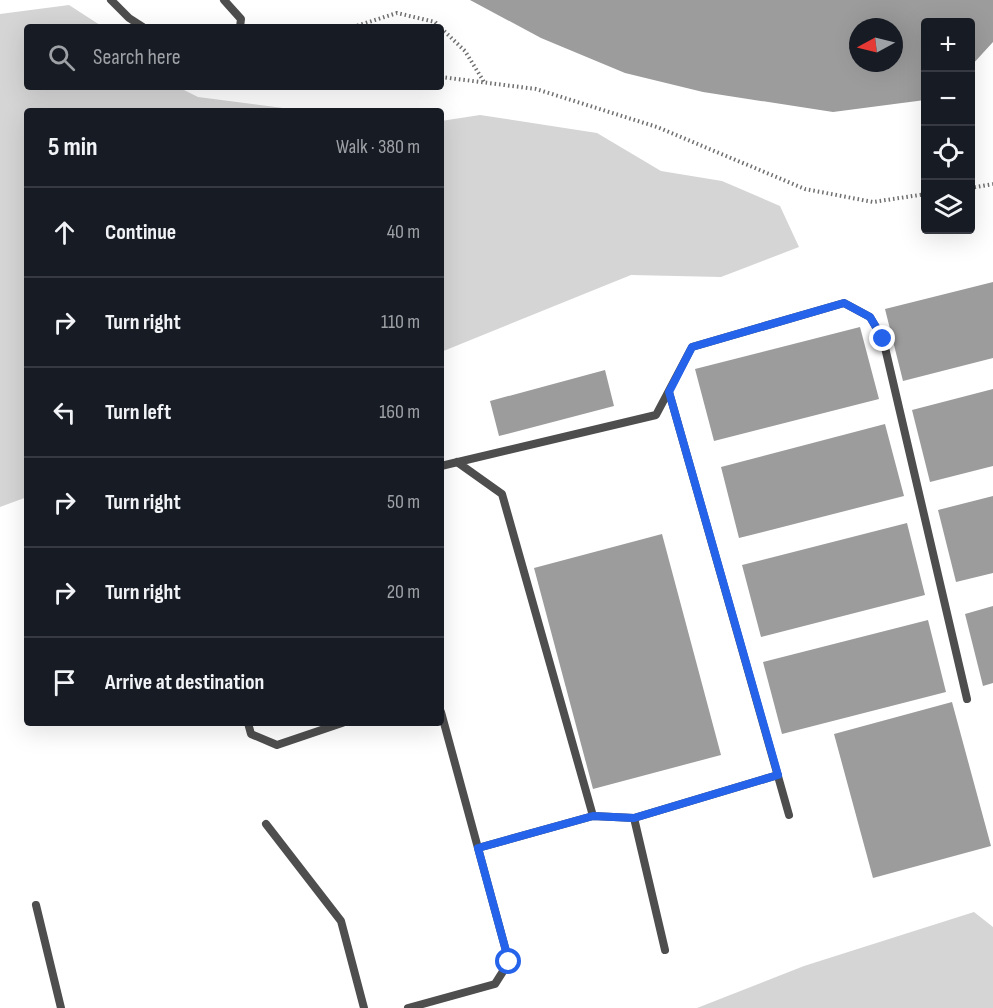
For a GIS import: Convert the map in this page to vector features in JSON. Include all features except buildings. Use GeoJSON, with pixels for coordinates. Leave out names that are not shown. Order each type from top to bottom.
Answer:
{"type":"FeatureCollection","features":[{"type":"Feature","properties":{"kind":"lane"},"geometry":{"type":"LineString","coordinates":[[111,0],[138,24]]}},
{"type":"Feature","properties":{"kind":"lane"},"geometry":{"type":"LineString","coordinates":[[224,0],[241,19],[240,24]]}},
{"type":"Feature","properties":{"kind":"lane"},"geometry":{"type":"LineString","coordinates":[[444,465],[656,415],[692,347],[844,303],[870,317],[883,339],[967,699]]}},
{"type":"Feature","properties":{"kind":"lane"},"geometry":{"type":"LineString","coordinates":[[669,392],[789,815]]}},
{"type":"Feature","properties":{"kind":"lane"},"geometry":{"type":"LineString","coordinates":[[457,462],[502,494],[593,816]]}},
{"type":"Feature","properties":{"kind":"lane"},"geometry":{"type":"LineString","coordinates":[[408,1008],[495,984],[509,962],[444,723]]}},
{"type":"Feature","properties":{"kind":"lane"},"geometry":{"type":"LineString","coordinates":[[249,726],[251,734],[277,745],[333,726]]}},
{"type":"Feature","properties":{"kind":"lane"},"geometry":{"type":"LineString","coordinates":[[478,848],[593,816],[634,818],[778,775]]}},
{"type":"Feature","properties":{"kind":"lane"},"geometry":{"type":"LineString","coordinates":[[634,818],[665,950]]}},
{"type":"Feature","properties":{"kind":"lane"},"geometry":{"type":"LineString","coordinates":[[266,824],[341,921],[364,1008]]}},
{"type":"Feature","properties":{"kind":"lane"},"geometry":{"type":"LineString","coordinates":[[36,906],[61,1008]]}},
{"type":"Feature","properties":{"kind":"path"},"geometry":{"type":"LineString","coordinates":[[362,24],[397,13],[437,24]]}},
{"type":"Feature","properties":{"kind":"path"},"geometry":{"type":"LineString","coordinates":[[444,30],[465,51],[484,83]]}},
{"type":"Feature","properties":{"kind":"path"},"geometry":{"type":"LineString","coordinates":[[444,77],[536,89],[657,127],[805,189],[873,202],[921,195]]}},
{"type":"Feature","properties":{"kind":"path"},"geometry":{"type":"LineString","coordinates":[[975,187],[993,184]]}},
{"type":"Feature","properties":{"kind":"shaded area"},"geometry":{"type":"Polygon","coordinates":[[[470,0],[993,0],[993,42],[975,62],[975,18],[921,18],[921,101],[833,112],[703,92],[625,73],[541,38],[470,0]]]}},
{"type":"Feature","properties":{"kind":"shaded area"},"geometry":{"type":"Polygon","coordinates":[[[69,5],[98,24],[24,24],[24,90],[184,90],[198,97],[283,108],[24,108],[24,498],[0,507],[0,14],[69,5]]]}},
{"type":"Feature","properties":{"kind":"shaded area"},"geometry":{"type":"Polygon","coordinates":[[[480,115],[597,133],[661,171],[722,181],[780,206],[799,247],[721,277],[631,275],[444,351],[444,121],[480,115]]]}},
{"type":"Feature","properties":{"kind":"shaded area"},"geometry":{"type":"Polygon","coordinates":[[[993,282],[993,358],[903,381],[885,309],[993,282]]]}},
{"type":"Feature","properties":{"kind":"shaded area"},"geometry":{"type":"Polygon","coordinates":[[[860,327],[879,399],[714,441],[695,369],[860,327]]]}},
{"type":"Feature","properties":{"kind":"shaded area"},"geometry":{"type":"Polygon","coordinates":[[[605,370],[614,406],[499,436],[490,401],[605,370]]]}},
{"type":"Feature","properties":{"kind":"shaded area"},"geometry":{"type":"Polygon","coordinates":[[[993,389],[993,466],[930,482],[912,410],[993,389]]]}},
{"type":"Feature","properties":{"kind":"shaded area"},"geometry":{"type":"Polygon","coordinates":[[[885,424],[904,496],[739,538],[721,467],[885,424]]]}},
{"type":"Feature","properties":{"kind":"shaded area"},"geometry":{"type":"Polygon","coordinates":[[[993,496],[993,573],[956,582],[938,510],[993,496]]]}},
{"type":"Feature","properties":{"kind":"shaded area"},"geometry":{"type":"Polygon","coordinates":[[[907,523],[925,595],[761,637],[742,565],[907,523]]]}},
{"type":"Feature","properties":{"kind":"shaded area"},"geometry":{"type":"Polygon","coordinates":[[[662,534],[721,755],[593,789],[534,568],[662,534]]]}},
{"type":"Feature","properties":{"kind":"shaded area"},"geometry":{"type":"Polygon","coordinates":[[[993,606],[993,683],[983,686],[965,614],[993,606]]]}},
{"type":"Feature","properties":{"kind":"shaded area"},"geometry":{"type":"Polygon","coordinates":[[[928,620],[946,692],[782,734],[763,662],[928,620]]]}},
{"type":"Feature","properties":{"kind":"shaded area"},"geometry":{"type":"Polygon","coordinates":[[[952,702],[991,846],[873,878],[834,734],[952,702]]]}},
{"type":"Feature","properties":{"kind":"shaded area"},"geometry":{"type":"Polygon","coordinates":[[[974,912],[993,927],[993,1008],[697,1008],[804,966],[974,912]]]}},
{"type":"Feature","properties":{"kind":"route"},"geometry":{"type":"LineString","coordinates":[[509,962],[478,848],[593,816],[634,818],[778,775],[669,392],[692,347],[844,303],[870,317],[883,339]]}}]}
